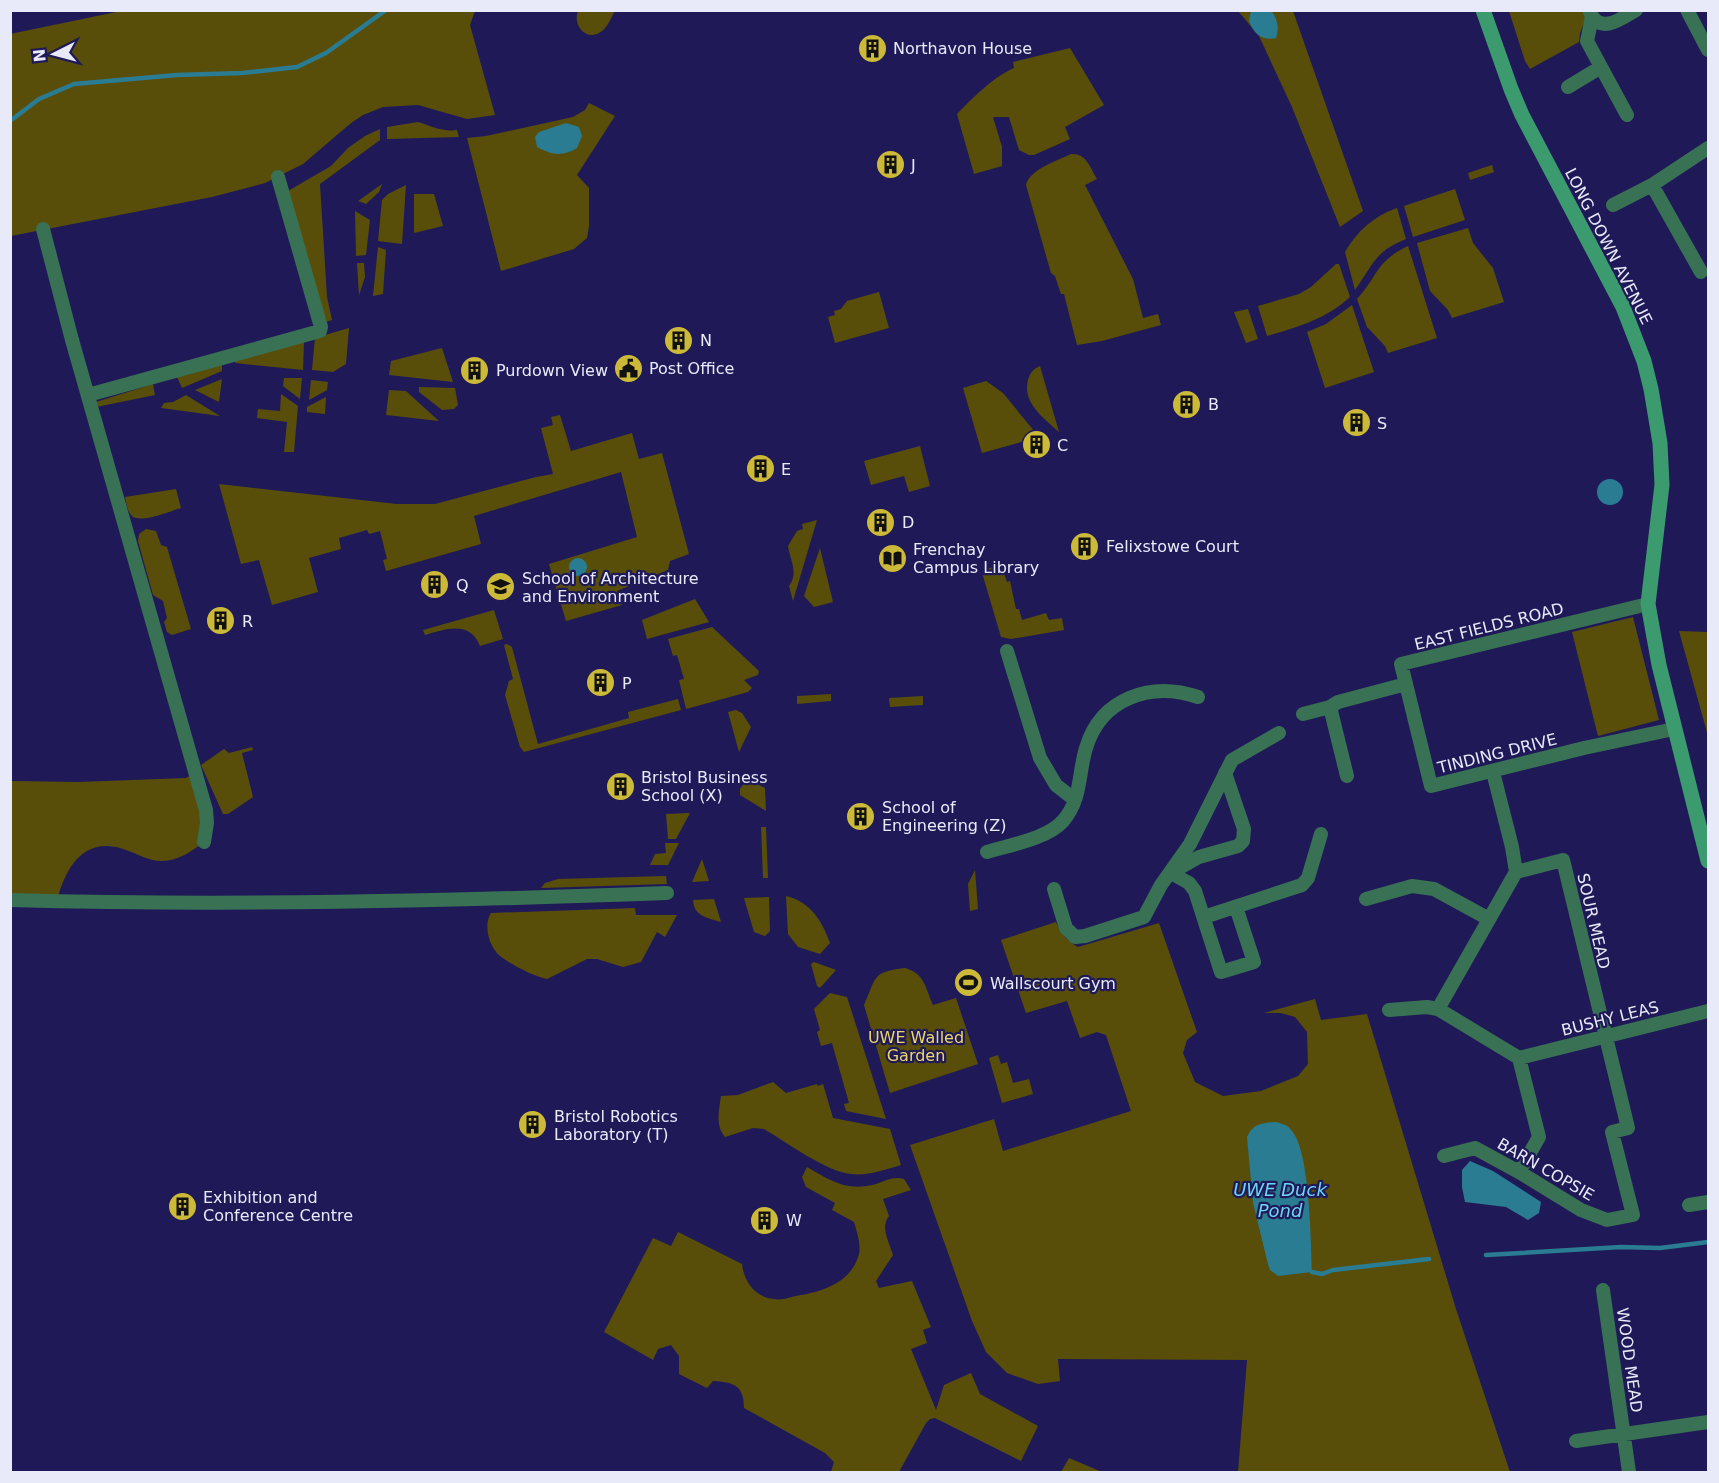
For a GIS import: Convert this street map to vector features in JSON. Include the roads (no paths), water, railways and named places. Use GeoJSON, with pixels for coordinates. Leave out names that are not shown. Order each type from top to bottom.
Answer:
{"type":"FeatureCollection","features":[{"type":"Feature","properties":{"kind":"street","name":"LONG DOWN AVENUE"},"geometry":{"type":"LineString","coordinates":[[1483,10],[1510,89],[1619,298],[1644,361],[1656,417],[1662,464],[1659,519],[1648,604],[1659,665],[1708,861]]}},
{"type":"Feature","properties":{"kind":"street"},"geometry":{"type":"LineString","coordinates":[[1590,14],[1598,23],[1604,25],[1611,24],[1636,10]]}},
{"type":"Feature","properties":{"kind":"street"},"geometry":{"type":"LineString","coordinates":[[1687,10],[1708,50]]}},
{"type":"Feature","properties":{"kind":"street"},"geometry":{"type":"LineString","coordinates":[[1590,14],[1587,41],[1627,115]]}},
{"type":"Feature","properties":{"kind":"street"},"geometry":{"type":"LineString","coordinates":[[1568,87],[1601,67]]}},
{"type":"Feature","properties":{"kind":"street"},"geometry":{"type":"LineString","coordinates":[[1613,205],[1652,185],[1708,148]]}},
{"type":"Feature","properties":{"kind":"street"},"geometry":{"type":"LineString","coordinates":[[88,395],[320,331],[321,327],[278,177]]}},
{"type":"Feature","properties":{"kind":"street"},"geometry":{"type":"LineString","coordinates":[[1652,185],[1701,272]]}},
{"type":"Feature","properties":{"kind":"street"},"geometry":{"type":"LineString","coordinates":[[43,229],[206,810],[204,843]]}},
{"type":"Feature","properties":{"kind":"street","name":"EAST FIELDS ROAD"},"geometry":{"type":"LineString","coordinates":[[1406,684],[1401,664],[1648,604]]}},
{"type":"Feature","properties":{"kind":"street"},"geometry":{"type":"LineString","coordinates":[[1007,651],[1040,758],[1056,785],[1075,800]]}},
{"type":"Feature","properties":{"kind":"street"},"geometry":{"type":"LineString","coordinates":[[1303,714],[1406,684]]}},
{"type":"Feature","properties":{"kind":"street","name":"TINDING DRIVE"},"geometry":{"type":"LineString","coordinates":[[1406,684],[1431,786],[1584,748],[1674,729]]}},
{"type":"Feature","properties":{"kind":"street"},"geometry":{"type":"LineString","coordinates":[[987,852],[1054,829],[1066,817],[1081,783],[1083,760],[1088,741],[1111,708],[1128,698],[1149,693],[1178,692],[1198,697]]}},
{"type":"Feature","properties":{"kind":"street"},"geometry":{"type":"LineString","coordinates":[[1330,707],[1347,776]]}},
{"type":"Feature","properties":{"kind":"street"},"geometry":{"type":"LineString","coordinates":[[1054,889],[1068,932],[1074,937],[1144,917],[1161,885],[1190,844],[1234,758],[1279,733]]}},
{"type":"Feature","properties":{"kind":"street"},"geometry":{"type":"LineString","coordinates":[[1438,1009],[1516,872],[1493,772]]}},
{"type":"Feature","properties":{"kind":"street"},"geometry":{"type":"LineString","coordinates":[[1171,873],[1191,860],[1238,846],[1244,841],[1244,829],[1225,773]]}},
{"type":"Feature","properties":{"kind":"street"},"geometry":{"type":"LineString","coordinates":[[1204,917],[1306,882],[1322,834]]}},
{"type":"Feature","properties":{"kind":"street","name":"SOUR MEAD"},"geometry":{"type":"LineString","coordinates":[[1516,872],[1563,860],[1605,1036]]}},
{"type":"Feature","properties":{"kind":"street"},"geometry":{"type":"LineString","coordinates":[[1171,873],[1192,887],[1221,972],[1254,962],[1236,907]]}},
{"type":"Feature","properties":{"kind":"street"},"geometry":{"type":"LineString","coordinates":[[1366,899],[1412,886],[1434,889],[1489,919]]}},
{"type":"Feature","properties":{"kind":"street"},"geometry":{"type":"LineString","coordinates":[[10,900],[107,903],[456,900],[667,893]]}},
{"type":"Feature","properties":{"kind":"street"},"geometry":{"type":"LineString","coordinates":[[1389,1010],[1427,1006],[1438,1009],[1519,1058],[1539,1137],[1519,1172]]}},
{"type":"Feature","properties":{"kind":"street","name":"BUSHY LEAS"},"geometry":{"type":"LineString","coordinates":[[1519,1058],[1708,1011]]}},
{"type":"Feature","properties":{"kind":"street","name":"BARN COPSIE"},"geometry":{"type":"LineString","coordinates":[[1443,1156],[1475,1148],[1581,1210],[1607,1220],[1633,1215],[1612,1132],[1628,1128],[1605,1036]]}},
{"type":"Feature","properties":{"kind":"street"},"geometry":{"type":"LineString","coordinates":[[1689,1205],[1708,1202]]}},
{"type":"Feature","properties":{"kind":"street","name":"WOOD MEAD"},"geometry":{"type":"LineString","coordinates":[[1603,1290],[1629,1473]]}},
{"type":"Feature","properties":{"kind":"street","name":"WOOD MEAD"},"geometry":{"type":"LineString","coordinates":[[1576,1441],[1708,1422]]}},
{"type":"Feature","properties":{"kind":"water"},"geometry":{"type":"Polygon","coordinates":[[[1251,11],[1271,11],[1277,24],[1276,38],[1263,37],[1253,30],[1249,21],[1251,11]]]}},
{"type":"Feature","properties":{"kind":"water"},"geometry":{"type":"Polygon","coordinates":[[[566,123],[579,127],[582,136],[577,148],[567,153],[557,154],[537,147],[535,137],[539,132],[566,123]]]}},
{"type":"Feature","properties":{"kind":"water"},"geometry":{"type":"Polygon","coordinates":[[[1610,479],[1619,483],[1623,492],[1619,501],[1610,505],[1601,501],[1597,492],[1601,483],[1610,479]]]}},
{"type":"Feature","properties":{"kind":"water"},"geometry":{"type":"Polygon","coordinates":[[[578,558],[584,561],[587,567],[584,573],[578,576],[572,573],[569,567],[572,561],[578,558]]]}},
{"type":"Feature","properties":{"kind":"water","name":"UWE Duck Pond"},"geometry":{"type":"Polygon","coordinates":[[[1276,1122],[1287,1126],[1292,1131],[1303,1158],[1310,1220],[1312,1272],[1278,1276],[1270,1270],[1253,1203],[1247,1137],[1255,1126],[1276,1122]]]}},
{"type":"Feature","properties":{"kind":"water"},"geometry":{"type":"Polygon","coordinates":[[[1470,1161],[1493,1171],[1541,1202],[1539,1213],[1528,1220],[1506,1207],[1465,1202],[1462,1170],[1470,1161]]]}},
{"type":"Feature","properties":{"kind":"waterway"},"geometry":{"type":"LineString","coordinates":[[10,121],[39,99],[74,84],[177,75],[242,73],[297,67],[326,53],[386,10]]}},
{"type":"Feature","properties":{"kind":"waterway"},"geometry":{"type":"LineString","coordinates":[[1486,1255],[1621,1247],[1660,1248],[1708,1242]]}},
{"type":"Feature","properties":{"kind":"waterway"},"geometry":{"type":"LineString","coordinates":[[1312,1272],[1322,1274],[1333,1270],[1429,1259]]}},
{"type":"Feature","properties":{"kind":"place","name":"Northavon House"},"geometry":{"type":"Point","coordinates":[872,48]}},
{"type":"Feature","properties":{"kind":"place","name":"J"},"geometry":{"type":"Point","coordinates":[890,165]}},
{"type":"Feature","properties":{"kind":"place","name":"N"},"geometry":{"type":"Point","coordinates":[679,340]}},
{"type":"Feature","properties":{"kind":"place","name":"Post Office"},"geometry":{"type":"Point","coordinates":[628,368]}},
{"type":"Feature","properties":{"kind":"place","name":"Purdown View"},"geometry":{"type":"Point","coordinates":[475,370]}},
{"type":"Feature","properties":{"kind":"place","name":"B"},"geometry":{"type":"Point","coordinates":[1187,404]}},
{"type":"Feature","properties":{"kind":"place","name":"S"},"geometry":{"type":"Point","coordinates":[1356,423]}},
{"type":"Feature","properties":{"kind":"place","name":"C"},"geometry":{"type":"Point","coordinates":[1036,445]}},
{"type":"Feature","properties":{"kind":"place","name":"E"},"geometry":{"type":"Point","coordinates":[760,469]}},
{"type":"Feature","properties":{"kind":"place","name":"D"},"geometry":{"type":"Point","coordinates":[881,522]}},
{"type":"Feature","properties":{"kind":"place","name":"Felixstowe Court"},"geometry":{"type":"Point","coordinates":[1085,546]}},
{"type":"Feature","properties":{"kind":"place","name":"Frenchay Campus Library"},"geometry":{"type":"Point","coordinates":[892,558]}},
{"type":"Feature","properties":{"kind":"place","name":"Q"},"geometry":{"type":"Point","coordinates":[435,585]}},
{"type":"Feature","properties":{"kind":"place","name":"School of Architecture and Environment"},"geometry":{"type":"Point","coordinates":[501,587]}},
{"type":"Feature","properties":{"kind":"place","name":"R"},"geometry":{"type":"Point","coordinates":[221,621]}},
{"type":"Feature","properties":{"kind":"place","name":"P"},"geometry":{"type":"Point","coordinates":[601,683]}},
{"type":"Feature","properties":{"kind":"place","name":"Bristol Business School (X)"},"geometry":{"type":"Point","coordinates":[620,786]}},
{"type":"Feature","properties":{"kind":"place","name":"School of Engineering (Z)"},"geometry":{"type":"Point","coordinates":[861,816]}},
{"type":"Feature","properties":{"kind":"place","name":"Wallscourt Gym"},"geometry":{"type":"Point","coordinates":[969,983]}},
{"type":"Feature","properties":{"kind":"place","name":"Bristol Robotics Laboratory (T)"},"geometry":{"type":"Point","coordinates":[533,1125]}},
{"type":"Feature","properties":{"kind":"place","name":"Exhibition and Conference Centre"},"geometry":{"type":"Point","coordinates":[182,1206]}},
{"type":"Feature","properties":{"kind":"place","name":"W"},"geometry":{"type":"Point","coordinates":[765,1220]}},
{"type":"Feature","properties":{"kind":"park label","name":"UWE Walled Garden"},"geometry":{"type":"Point","coordinates":[916,1046]}}]}
